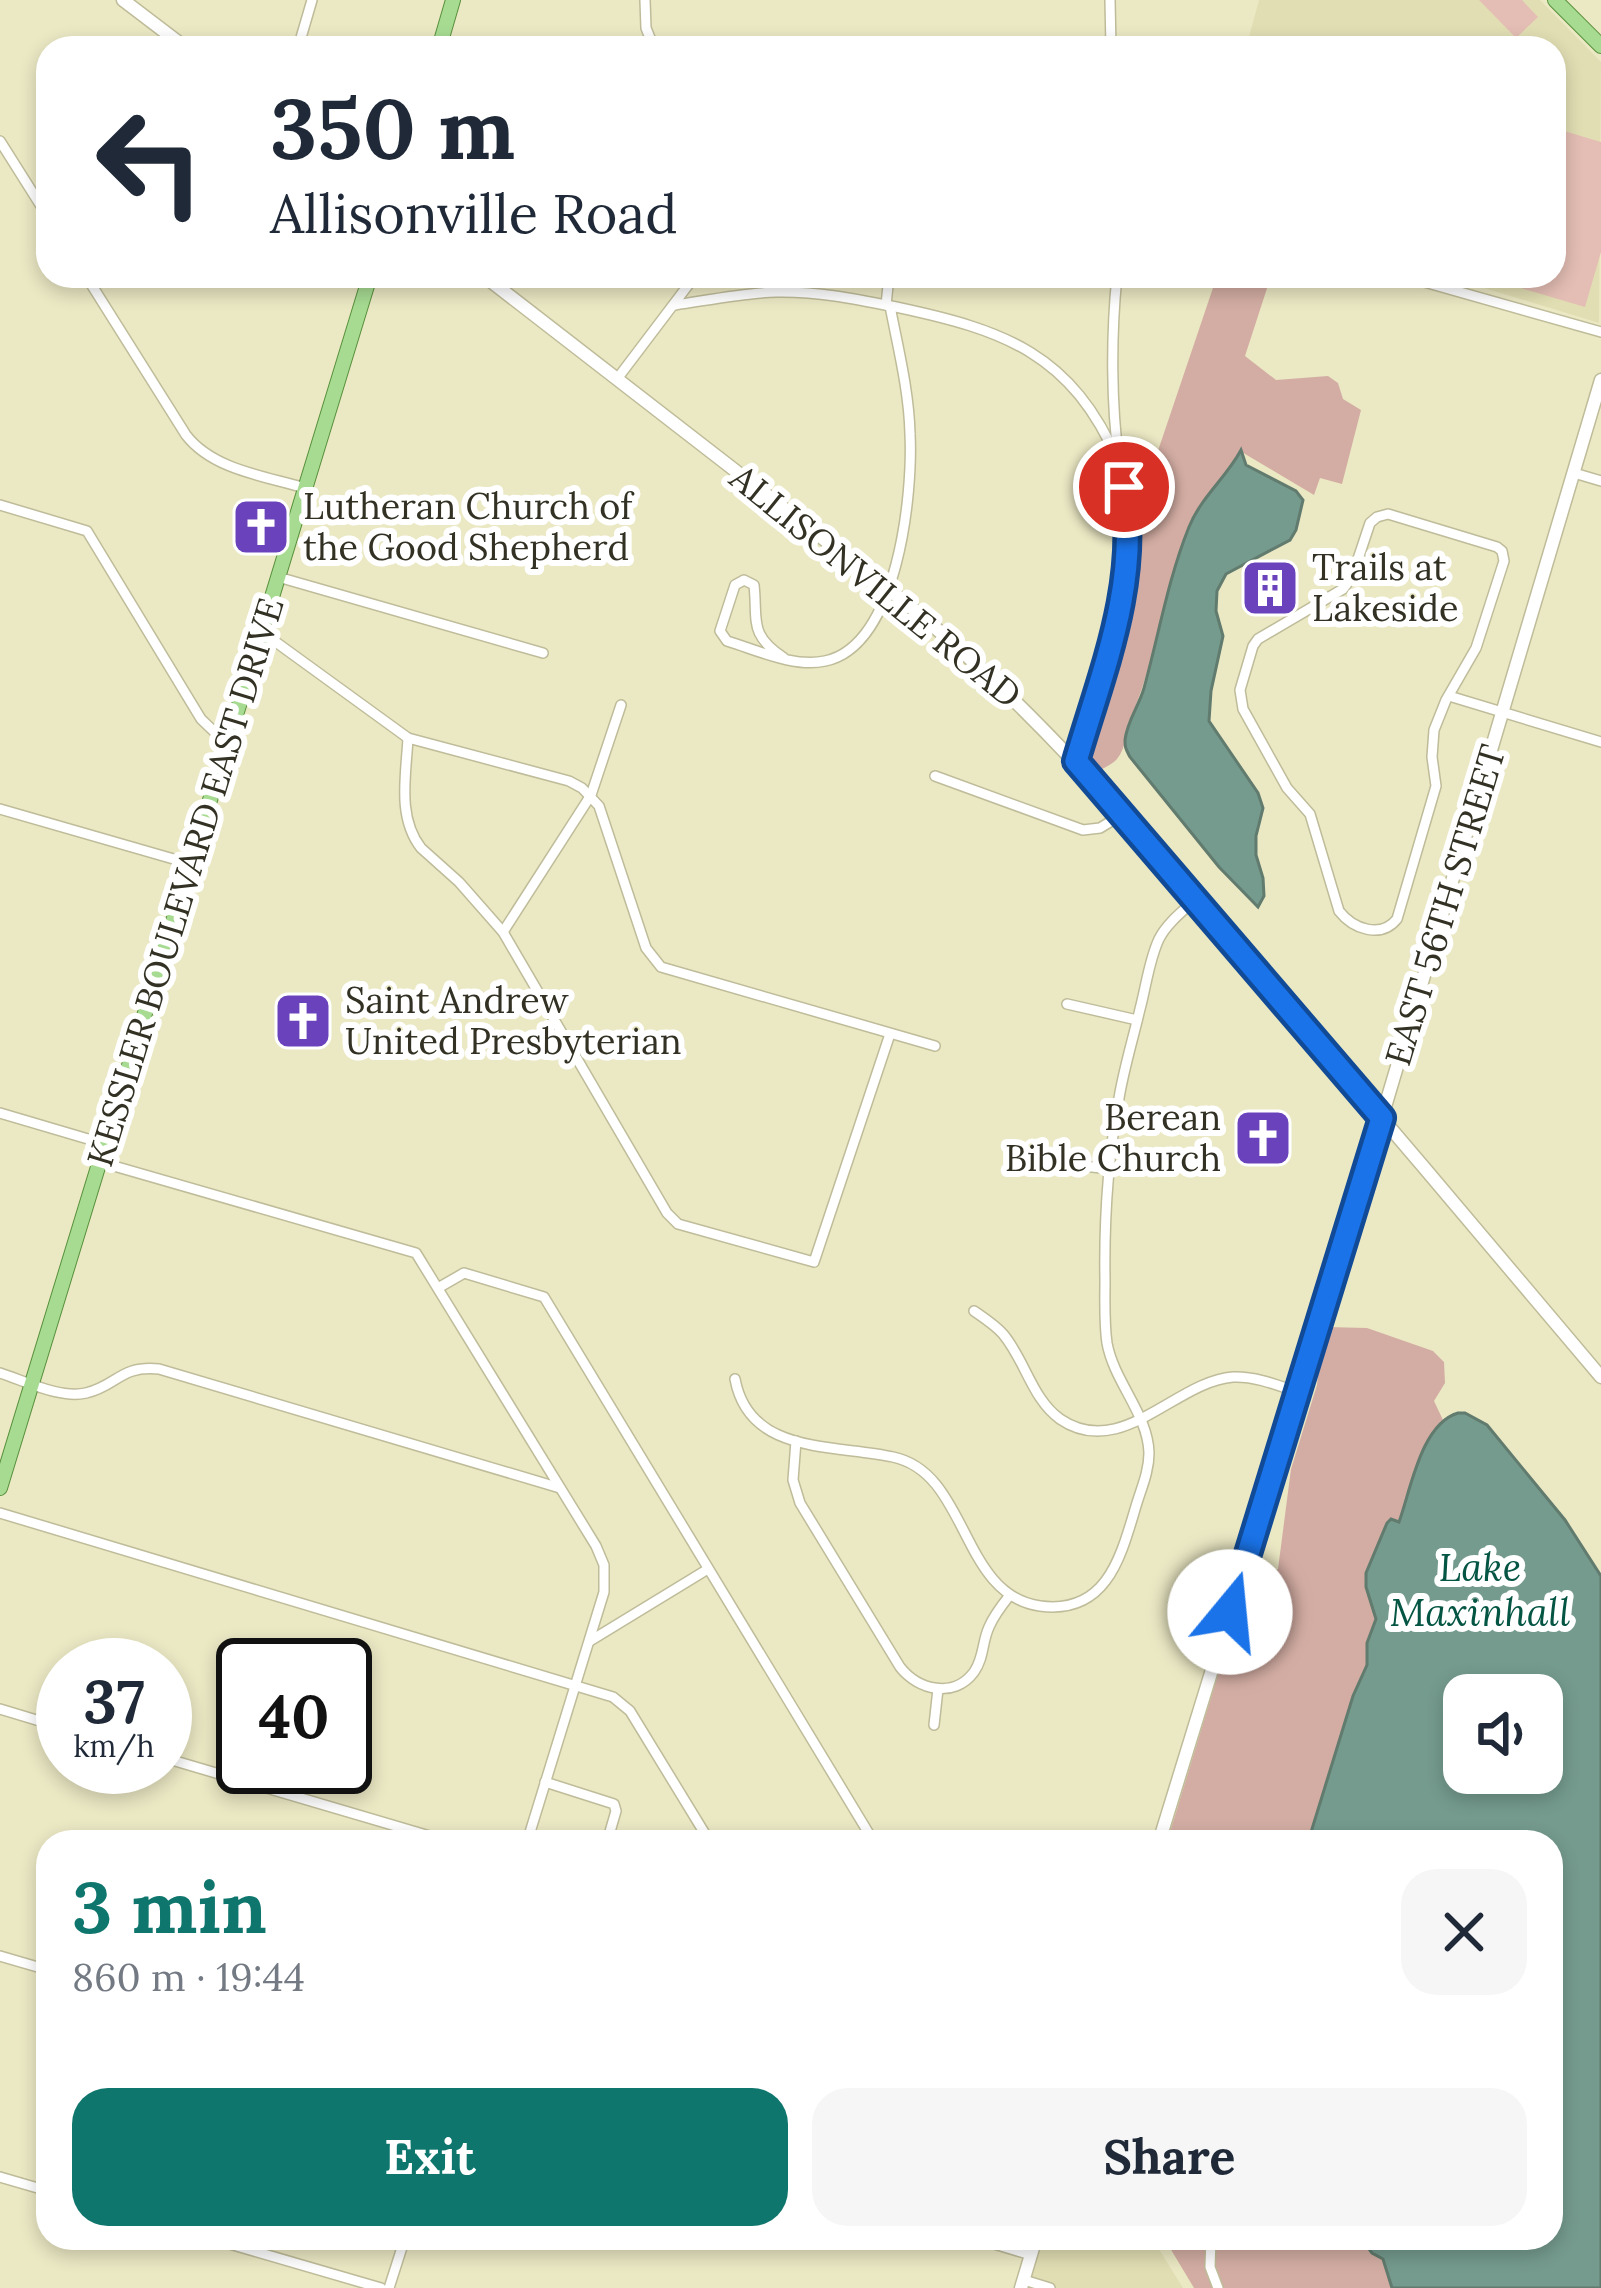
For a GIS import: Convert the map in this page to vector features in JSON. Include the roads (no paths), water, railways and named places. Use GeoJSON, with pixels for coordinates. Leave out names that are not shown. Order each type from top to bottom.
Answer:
{"type":"FeatureCollection","features":[{"type":"Feature","properties":{"kind":"main road"},"geometry":{"type":"LineString","coordinates":[[123,0],[170,36]]}},
{"type":"Feature","properties":{"kind":"main road"},"geometry":{"type":"LineString","coordinates":[[442,36],[453,0]]}},
{"type":"Feature","properties":{"kind":"main road"},"geometry":{"type":"LineString","coordinates":[[1555,0],[1601,46]]}},
{"type":"Feature","properties":{"kind":"main road","name":"KESSLER BOULEVARD EAST DRIVE"},"geometry":{"type":"LineString","coordinates":[[0,1488],[366,288]]}},
{"type":"Feature","properties":{"kind":"main road","name":"ALLISONVILLE ROAD"},"geometry":{"type":"LineString","coordinates":[[499,288],[979,664],[1123,814],[1601,1377]]}},
{"type":"Feature","properties":{"kind":"main road","name":"EAST 56TH STREET"},"geometry":{"type":"LineString","coordinates":[[1163,1830],[1382,1118],[1601,380]]}},
{"type":"Feature","properties":{"kind":"main road"},"geometry":{"type":"LineString","coordinates":[[1023,2284],[1032,2250]]}},
{"type":"Feature","properties":{"kind":"street"},"geometry":{"type":"LineString","coordinates":[[302,36],[312,0]]}},
{"type":"Feature","properties":{"kind":"street"},"geometry":{"type":"LineString","coordinates":[[645,0],[649,36]]}},
{"type":"Feature","properties":{"kind":"street"},"geometry":{"type":"LineString","coordinates":[[1109,0],[1110,36]]}},
{"type":"Feature","properties":{"kind":"street"},"geometry":{"type":"LineString","coordinates":[[0,141],[36,198]]}},
{"type":"Feature","properties":{"kind":"street"},"geometry":{"type":"LineString","coordinates":[[94,288],[199,450],[225,464],[305,488]]}},
{"type":"Feature","properties":{"kind":"street"},"geometry":{"type":"LineString","coordinates":[[617,379],[686,288]]}},
{"type":"Feature","properties":{"kind":"street"},"geometry":{"type":"LineString","coordinates":[[784,658],[762,638],[754,616],[754,585],[741,581],[733,588],[722,636],[727,641],[784,658],[803,662],[820,662],[850,651],[867,634],[887,588],[909,501],[910,433],[889,288]]}},
{"type":"Feature","properties":{"kind":"street"},"geometry":{"type":"LineString","coordinates":[[1076,761],[1127,576],[1128,512],[1119,463],[1112,340],[1116,288]]}},
{"type":"Feature","properties":{"kind":"street"},"geometry":{"type":"LineString","coordinates":[[1445,288],[1601,332]]}},
{"type":"Feature","properties":{"kind":"street"},"geometry":{"type":"LineString","coordinates":[[675,304],[793,292],[837,296],[987,330],[1035,355],[1078,392],[1101,424],[1119,463]]}},
{"type":"Feature","properties":{"kind":"street"},"geometry":{"type":"LineString","coordinates":[[1574,473],[1601,481]]}},
{"type":"Feature","properties":{"kind":"street"},"geometry":{"type":"LineString","coordinates":[[0,505],[87,531],[201,719],[227,744]]}},
{"type":"Feature","properties":{"kind":"street"},"geometry":{"type":"LineString","coordinates":[[1388,514],[1502,551],[1504,561],[1476,648],[1449,696],[1432,739],[1436,786],[1397,919],[1377,931],[1348,922],[1339,910],[1310,814],[1287,788],[1244,709],[1240,690],[1253,646],[1347,585],[1374,518],[1388,514]]}},
{"type":"Feature","properties":{"kind":"street"},"geometry":{"type":"LineString","coordinates":[[278,577],[543,653]]}},
{"type":"Feature","properties":{"kind":"street"},"geometry":{"type":"LineString","coordinates":[[261,631],[408,738],[572,782],[590,795],[601,810],[646,948],[659,965],[935,1046]]}},
{"type":"Feature","properties":{"kind":"street"},"geometry":{"type":"LineString","coordinates":[[1449,696],[1601,742]]}},
{"type":"Feature","properties":{"kind":"street"},"geometry":{"type":"LineString","coordinates":[[503,932],[590,795],[621,705]]}},
{"type":"Feature","properties":{"kind":"street"},"geometry":{"type":"LineString","coordinates":[[408,738],[405,805],[413,837],[503,932],[670,1217],[683,1226],[814,1262],[890,1034]]}},
{"type":"Feature","properties":{"kind":"street"},"geometry":{"type":"LineString","coordinates":[[934,776],[1083,830],[1100,828],[1123,814]]}},
{"type":"Feature","properties":{"kind":"street"},"geometry":{"type":"LineString","coordinates":[[0,809],[191,864]]}},
{"type":"Feature","properties":{"kind":"street"},"geometry":{"type":"LineString","coordinates":[[735,1379],[752,1417],[775,1434],[893,1457],[920,1468],[937,1486],[992,1578],[1010,1594],[1034,1605],[1057,1607],[1079,1601],[1105,1583],[1120,1560],[1148,1465],[1148,1442],[1111,1359],[1106,1336],[1105,1230],[1119,1096],[1160,938],[1196,898]]}},
{"type":"Feature","properties":{"kind":"street"},"geometry":{"type":"LineString","coordinates":[[1067,1004],[1138,1020]]}},
{"type":"Feature","properties":{"kind":"street"},"geometry":{"type":"LineString","coordinates":[[0,1113],[105,1144]]}},
{"type":"Feature","properties":{"kind":"street"},"geometry":{"type":"LineString","coordinates":[[1021,1159],[1110,1169]]}},
{"type":"Feature","properties":{"kind":"street"},"geometry":{"type":"LineString","coordinates":[[100,1162],[416,1253],[596,1546],[604,1570],[604,1592],[531,1830]]}},
{"type":"Feature","properties":{"kind":"street"},"geometry":{"type":"LineString","coordinates":[[438,1288],[464,1273],[544,1297],[867,1830]]}},
{"type":"Feature","properties":{"kind":"street"},"geometry":{"type":"LineString","coordinates":[[974,1311],[1004,1335],[1042,1400],[1062,1420],[1083,1429],[1116,1429],[1229,1378],[1249,1378],[1297,1392]]}},
{"type":"Feature","properties":{"kind":"street"},"geometry":{"type":"LineString","coordinates":[[0,1373],[79,1394],[132,1370],[159,1369],[560,1488]]}},
{"type":"Feature","properties":{"kind":"street"},"geometry":{"type":"LineString","coordinates":[[796,1441],[795,1490],[903,1671],[916,1683],[938,1689],[971,1676],[988,1627],[1010,1594]]}},
{"type":"Feature","properties":{"kind":"street"},"geometry":{"type":"LineString","coordinates":[[0,1513],[610,1696],[627,1707],[703,1830]]}},
{"type":"Feature","properties":{"kind":"street"},"geometry":{"type":"LineString","coordinates":[[588,1642],[708,1569]]}},
{"type":"Feature","properties":{"kind":"street"},"geometry":{"type":"LineString","coordinates":[[934,1725],[938,1689]]}},
{"type":"Feature","properties":{"kind":"street"},"geometry":{"type":"LineString","coordinates":[[0,1709],[36,1720]]}},
{"type":"Feature","properties":{"kind":"street"},"geometry":{"type":"LineString","coordinates":[[192,1766],[409,1830]]}},
{"type":"Feature","properties":{"kind":"street"},"geometry":{"type":"LineString","coordinates":[[545,1782],[614,1804],[610,1830]]}},
{"type":"Feature","properties":{"kind":"street"},"geometry":{"type":"LineString","coordinates":[[0,1956],[36,1966]]}},
{"type":"Feature","properties":{"kind":"street"},"geometry":{"type":"LineString","coordinates":[[0,2177],[36,2188]]}},
{"type":"Feature","properties":{"kind":"street"},"geometry":{"type":"LineString","coordinates":[[251,2250],[385,2288],[399,2250]]}},
{"type":"Feature","properties":{"kind":"street"},"geometry":{"type":"LineString","coordinates":[[1014,2250],[1031,2255]]}},
{"type":"Feature","properties":{"kind":"street"},"geometry":{"type":"LineString","coordinates":[[1211,2250],[1210,2267],[1218,2288]]}},
{"type":"Feature","properties":{"kind":"street"},"geometry":{"type":"LineString","coordinates":[[1023,2284],[1050,2288]]}},
{"type":"Feature","properties":{"kind":"water"},"geometry":{"type":"Polygon","coordinates":[[[1241,450],[1246,465],[1296,491],[1303,500],[1290,540],[1226,574],[1217,591],[1216,611],[1223,636],[1209,721],[1258,793],[1263,808],[1256,836],[1264,896],[1258,907],[1219,867],[1130,757],[1125,743],[1189,527],[1241,450]]]}},
{"type":"Feature","properties":{"kind":"water","name":"Lake Maxinhall"},"geometry":{"type":"Polygon","coordinates":[[[1458,1413],[1487,1425],[1565,1520],[1601,1576],[1601,2288],[1392,2288],[1383,2259],[1370,2250],[1563,2250],[1563,1830],[1312,1830],[1367,1665],[1367,1643],[1376,1619],[1366,1573],[1387,1523],[1391,1519],[1399,1522],[1426,1444],[1445,1419],[1458,1413]]]}},
{"type":"Feature","properties":{"kind":"place","name":"Lutheran Church of the Good Shepherd"},"geometry":{"type":"Point","coordinates":[261,527]}},
{"type":"Feature","properties":{"kind":"place","name":"Trails at Lakeside"},"geometry":{"type":"Point","coordinates":[1270,588]}},
{"type":"Feature","properties":{"kind":"place","name":"Saint Andrew United Presbyterian"},"geometry":{"type":"Point","coordinates":[303,1021]}},
{"type":"Feature","properties":{"kind":"place","name":"Berean Bible Church"},"geometry":{"type":"Point","coordinates":[1263,1138]}}]}
